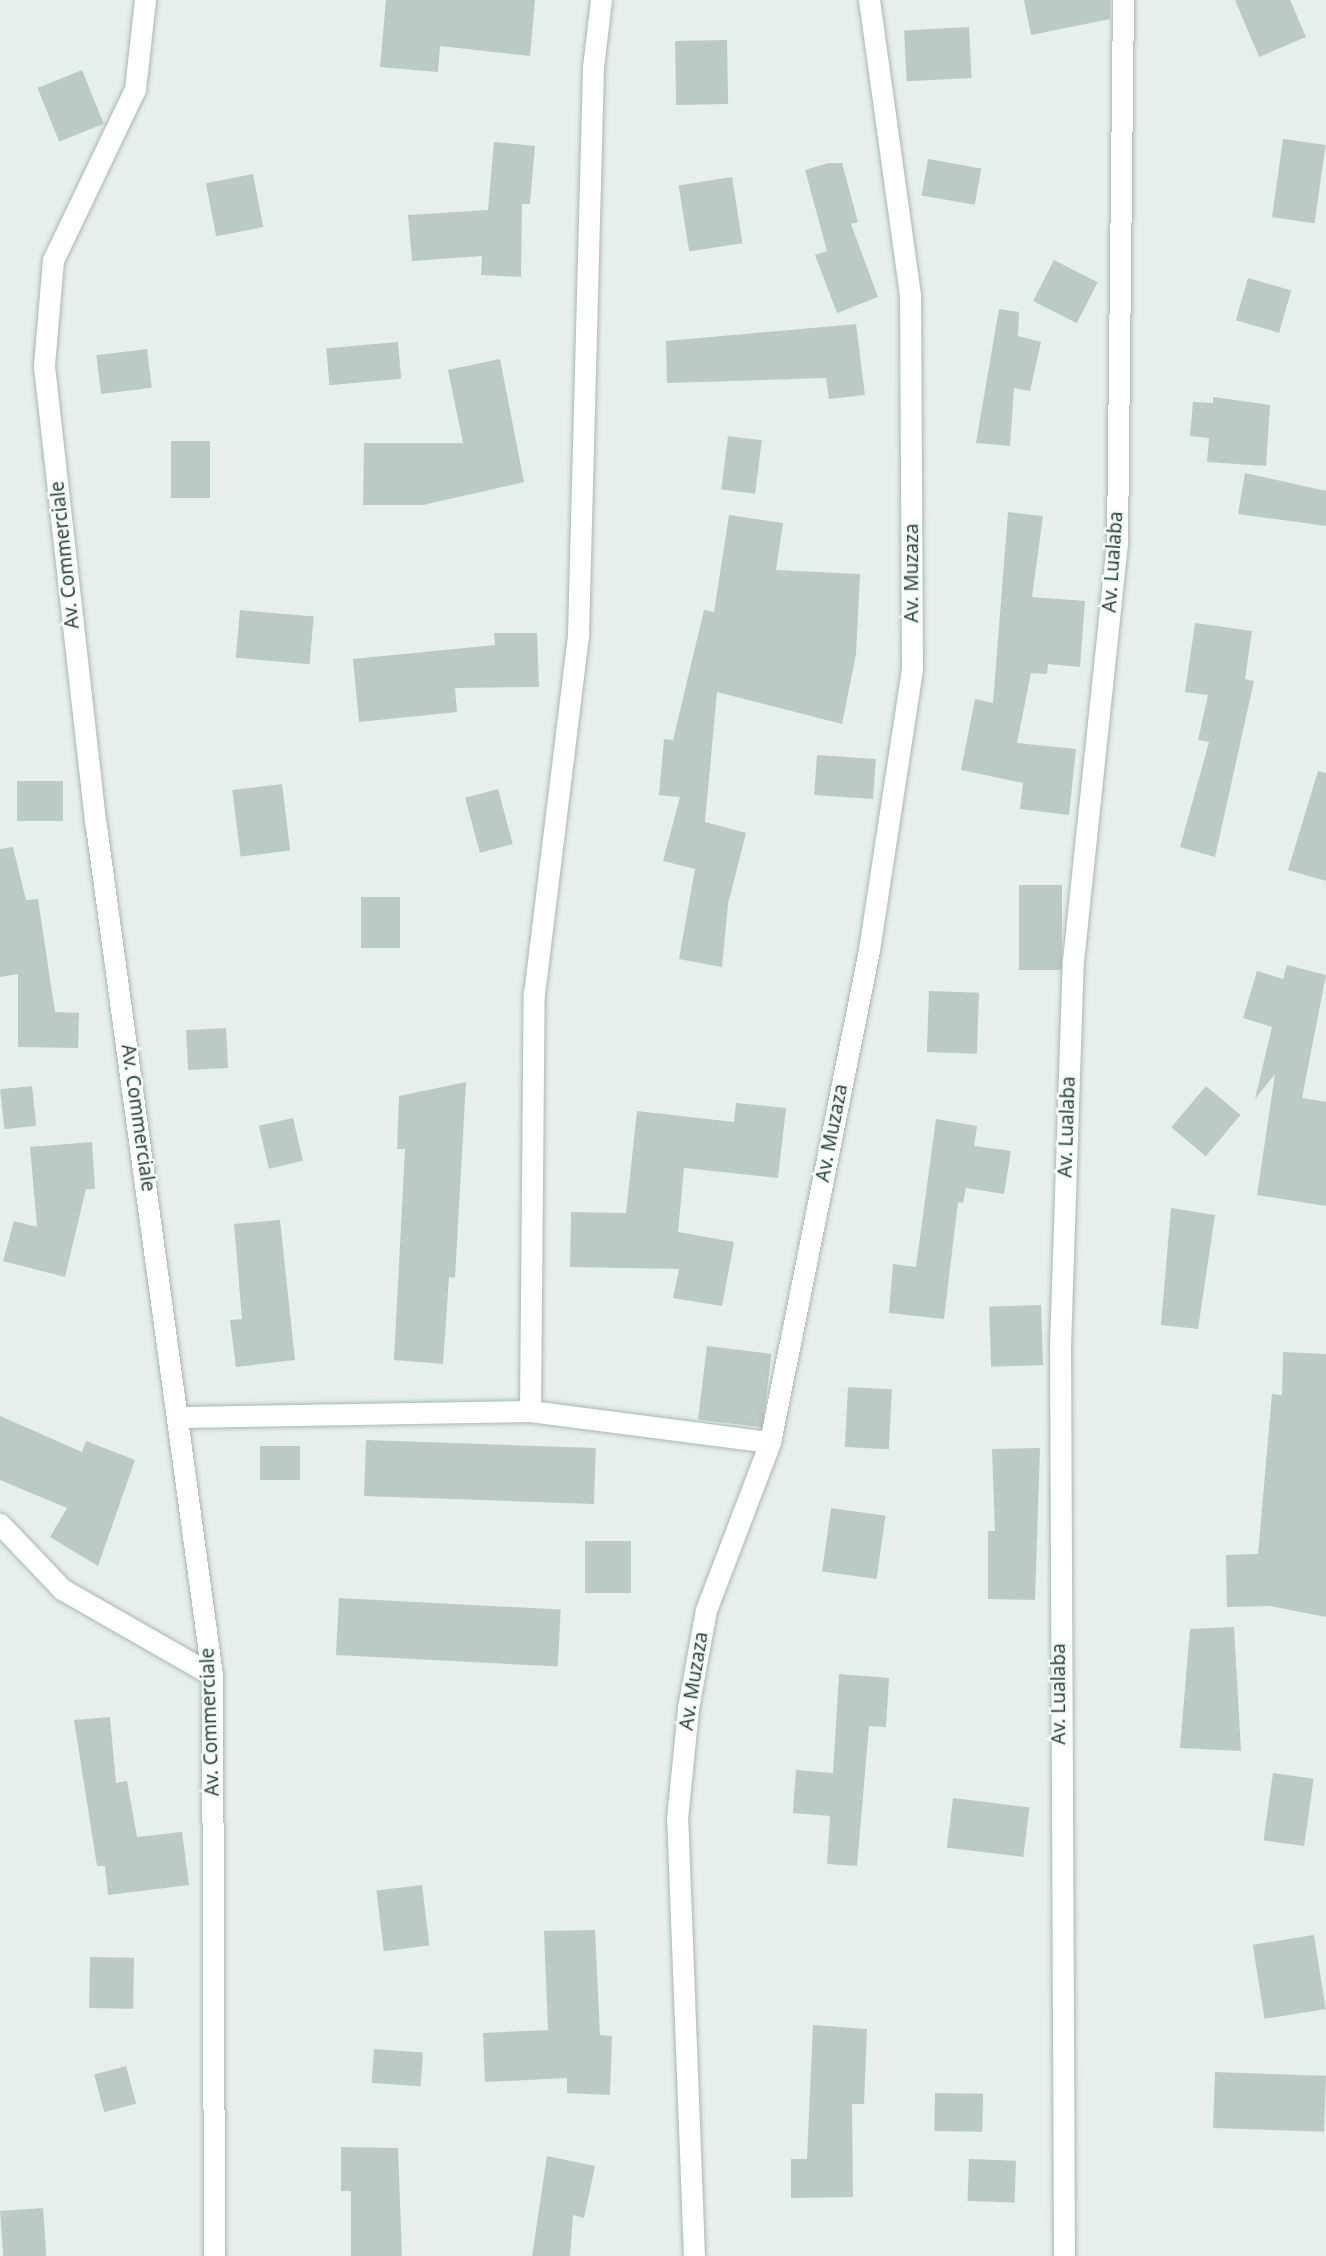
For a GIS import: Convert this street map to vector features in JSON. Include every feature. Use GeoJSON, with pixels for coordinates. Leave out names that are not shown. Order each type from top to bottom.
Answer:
{"type":"FeatureCollection","features":[{"type":"Feature","properties":{"kind":"street","name":"Av. Commerciale"},"geometry":{"type":"LineString","coordinates":[[145,0],[135,89],[53,260],[44,366],[96,826],[181,1418],[212,1675],[214,2256]]}},
{"type":"Feature","properties":{"kind":"street"},"geometry":{"type":"LineString","coordinates":[[530,1411],[534,994],[578,634],[593,66],[601,0]]}},
{"type":"Feature","properties":{"kind":"street","name":"Av. Muzaza"},"geometry":{"type":"LineString","coordinates":[[694,2256],[677,1819],[706,1610],[770,1442],[869,950],[912,669],[910,295],[869,0]]}},
{"type":"Feature","properties":{"kind":"street","name":"Av. Lualaba"},"geometry":{"type":"LineString","coordinates":[[1064,2256],[1060,1346],[1073,961],[1117,542],[1123,0]]}},
{"type":"Feature","properties":{"kind":"street"},"geometry":{"type":"LineString","coordinates":[[181,1418],[530,1411],[770,1442]]}},
{"type":"Feature","properties":{"kind":"street"},"geometry":{"type":"LineString","coordinates":[[0,1524],[62,1589],[212,1675]]}},
{"type":"Feature","properties":{"kind":"building"},"geometry":{"type":"Polygon","coordinates":[[[386,0],[535,0],[530,56],[440,46],[438,72],[380,67],[386,0]]]}},
{"type":"Feature","properties":{"kind":"building"},"geometry":{"type":"Polygon","coordinates":[[[1024,0],[1110,0],[1110,19],[1031,35],[1024,0]]]}},
{"type":"Feature","properties":{"kind":"building"},"geometry":{"type":"Polygon","coordinates":[[[1235,0],[1290,0],[1306,37],[1259,57],[1235,0]]]}},
{"type":"Feature","properties":{"kind":"building"},"geometry":{"type":"Polygon","coordinates":[[[969,27],[972,78],[907,81],[904,30],[969,27]]]}},
{"type":"Feature","properties":{"kind":"building"},"geometry":{"type":"Polygon","coordinates":[[[727,40],[728,104],[676,105],[675,41],[727,40]]]}},
{"type":"Feature","properties":{"kind":"building"},"geometry":{"type":"Polygon","coordinates":[[[82,70],[104,124],[59,142],[37,88],[82,70]]]}},
{"type":"Feature","properties":{"kind":"building"},"geometry":{"type":"Polygon","coordinates":[[[1283,139],[1326,145],[1315,223],[1272,217],[1283,139]]]}},
{"type":"Feature","properties":{"kind":"building"},"geometry":{"type":"Polygon","coordinates":[[[494,142],[535,146],[530,204],[522,204],[521,277],[481,275],[482,256],[412,261],[408,215],[488,210],[494,142]]]}},
{"type":"Feature","properties":{"kind":"building"},"geometry":{"type":"Polygon","coordinates":[[[928,159],[981,168],[975,205],[922,195],[928,159]]]}},
{"type":"Feature","properties":{"kind":"building"},"geometry":{"type":"Polygon","coordinates":[[[828,163],[842,163],[858,222],[851,224],[878,297],[837,313],[815,255],[827,251],[805,170],[828,163]]]}},
{"type":"Feature","properties":{"kind":"building"},"geometry":{"type":"Polygon","coordinates":[[[253,174],[263,227],[216,236],[206,183],[253,174]]]}},
{"type":"Feature","properties":{"kind":"building"},"geometry":{"type":"Polygon","coordinates":[[[732,177],[742,243],[689,252],[679,185],[732,177]]]}},
{"type":"Feature","properties":{"kind":"building"},"geometry":{"type":"Polygon","coordinates":[[[1054,260],[1098,282],[1077,323],[1033,301],[1054,260]]]}},
{"type":"Feature","properties":{"kind":"building"},"geometry":{"type":"Polygon","coordinates":[[[1248,278],[1291,290],[1279,333],[1236,320],[1248,278]]]}},
{"type":"Feature","properties":{"kind":"building"},"geometry":{"type":"Polygon","coordinates":[[[999,309],[1019,312],[1018,336],[1041,342],[1030,391],[1014,388],[1010,446],[976,443],[999,309]]]}},
{"type":"Feature","properties":{"kind":"building"},"geometry":{"type":"Polygon","coordinates":[[[856,324],[865,395],[829,399],[826,378],[667,383],[666,341],[856,324]]]}},
{"type":"Feature","properties":{"kind":"building"},"geometry":{"type":"Polygon","coordinates":[[[398,342],[401,379],[329,385],[326,348],[398,342]]]}},
{"type":"Feature","properties":{"kind":"building"},"geometry":{"type":"Polygon","coordinates":[[[147,349],[152,388],[101,394],[96,355],[147,349]]]}},
{"type":"Feature","properties":{"kind":"building"},"geometry":{"type":"Polygon","coordinates":[[[500,359],[524,482],[423,505],[363,505],[364,443],[463,443],[448,370],[500,359]]]}},
{"type":"Feature","properties":{"kind":"building"},"geometry":{"type":"Polygon","coordinates":[[[1213,397],[1270,405],[1266,466],[1207,462],[1209,438],[1190,436],[1193,402],[1213,403],[1213,397]]]}},
{"type":"Feature","properties":{"kind":"building"},"geometry":{"type":"Polygon","coordinates":[[[728,436],[762,440],[755,494],[721,490],[728,436]]]}},
{"type":"Feature","properties":{"kind":"building"},"geometry":{"type":"Polygon","coordinates":[[[171,441],[210,441],[210,498],[171,498],[171,441]]]}},
{"type":"Feature","properties":{"kind":"building"},"geometry":{"type":"Polygon","coordinates":[[[1245,473],[1326,491],[1326,526],[1238,514],[1245,473]]]}},
{"type":"Feature","properties":{"kind":"building"},"geometry":{"type":"Polygon","coordinates":[[[1008,512],[1043,516],[1032,597],[1085,601],[1080,667],[1048,664],[1047,674],[1031,673],[1017,743],[1076,749],[1069,815],[1020,809],[1023,783],[961,770],[975,699],[993,703],[1008,512]]]}},
{"type":"Feature","properties":{"kind":"building"},"geometry":{"type":"Polygon","coordinates":[[[729,515],[783,523],[776,570],[860,574],[856,654],[842,724],[717,692],[705,822],[746,833],[728,904],[722,967],[679,959],[695,869],[663,861],[680,797],[659,795],[664,739],[673,740],[704,610],[714,612],[729,515]]]}},
{"type":"Feature","properties":{"kind":"building"},"geometry":{"type":"Polygon","coordinates":[[[240,610],[314,616],[310,664],[236,658],[240,610]]]}},
{"type":"Feature","properties":{"kind":"building"},"geometry":{"type":"Polygon","coordinates":[[[1195,623],[1252,631],[1245,679],[1254,681],[1215,857],[1180,847],[1209,742],[1198,740],[1208,695],[1185,692],[1195,623]]]}},
{"type":"Feature","properties":{"kind":"building"},"geometry":{"type":"Polygon","coordinates":[[[494,633],[537,633],[539,687],[455,688],[457,712],[359,722],[353,659],[495,645],[494,633]]]}},
{"type":"Feature","properties":{"kind":"building"},"geometry":{"type":"Polygon","coordinates":[[[817,755],[876,759],[873,799],[814,795],[817,755]]]}},
{"type":"Feature","properties":{"kind":"building"},"geometry":{"type":"Polygon","coordinates":[[[1318,771],[1326,773],[1326,881],[1288,870],[1318,771]]]}},
{"type":"Feature","properties":{"kind":"building"},"geometry":{"type":"Polygon","coordinates":[[[17,781],[63,781],[63,821],[17,821],[17,781]]]}},
{"type":"Feature","properties":{"kind":"building"},"geometry":{"type":"Polygon","coordinates":[[[282,784],[290,851],[241,857],[232,790],[282,784]]]}},
{"type":"Feature","properties":{"kind":"building"},"geometry":{"type":"Polygon","coordinates":[[[498,789],[513,844],[480,853],[465,798],[498,789]]]}},
{"type":"Feature","properties":{"kind":"building"},"geometry":{"type":"Polygon","coordinates":[[[13,847],[26,900],[38,899],[55,1012],[79,1013],[78,1048],[18,1047],[18,974],[0,977],[0,849],[13,847]]]}},
{"type":"Feature","properties":{"kind":"building"},"geometry":{"type":"Polygon","coordinates":[[[1019,885],[1062,885],[1062,970],[1019,970],[1019,885]]]}},
{"type":"Feature","properties":{"kind":"building"},"geometry":{"type":"Polygon","coordinates":[[[361,897],[400,897],[400,948],[361,948],[361,897]]]}},
{"type":"Feature","properties":{"kind":"building"},"geometry":{"type":"Polygon","coordinates":[[[1287,965],[1326,975],[1302,1098],[1326,1102],[1326,1206],[1257,1195],[1275,1074],[1255,1099],[1272,1027],[1243,1018],[1257,971],[1283,979],[1287,965]]]}},
{"type":"Feature","properties":{"kind":"building"},"geometry":{"type":"Polygon","coordinates":[[[929,991],[979,993],[977,1054],[927,1052],[929,991]]]}},
{"type":"Feature","properties":{"kind":"building"},"geometry":{"type":"Polygon","coordinates":[[[226,1028],[228,1068],[188,1070],[186,1030],[226,1028]]]}},
{"type":"Feature","properties":{"kind":"building"},"geometry":{"type":"Polygon","coordinates":[[[466,1082],[455,1278],[449,1277],[443,1364],[394,1360],[405,1149],[397,1149],[399,1096],[466,1082]]]}},
{"type":"Feature","properties":{"kind":"building"},"geometry":{"type":"Polygon","coordinates":[[[32,1086],[36,1126],[4,1129],[0,1089],[32,1086]]]}},
{"type":"Feature","properties":{"kind":"building"},"geometry":{"type":"Polygon","coordinates":[[[1206,1086],[1240,1115],[1206,1156],[1171,1127],[1206,1086]]]}},
{"type":"Feature","properties":{"kind":"building"},"geometry":{"type":"Polygon","coordinates":[[[736,1103],[786,1108],[778,1178],[684,1168],[678,1232],[734,1242],[722,1306],[673,1298],[679,1269],[570,1267],[571,1212],[626,1213],[637,1111],[734,1122],[736,1103]]]}},
{"type":"Feature","properties":{"kind":"building"},"geometry":{"type":"Polygon","coordinates":[[[293,1118],[303,1161],[269,1169],[259,1126],[293,1118]]]}},
{"type":"Feature","properties":{"kind":"building"},"geometry":{"type":"Polygon","coordinates":[[[936,1119],[977,1126],[974,1146],[1011,1151],[1004,1194],[966,1188],[963,1203],[958,1202],[944,1319],[889,1313],[893,1264],[916,1267],[936,1119]]]}},
{"type":"Feature","properties":{"kind":"building"},"geometry":{"type":"Polygon","coordinates":[[[92,1142],[95,1189],[86,1189],[65,1277],[3,1261],[14,1221],[37,1227],[30,1147],[92,1142]]]}},
{"type":"Feature","properties":{"kind":"building"},"geometry":{"type":"Polygon","coordinates":[[[1171,1208],[1215,1215],[1198,1329],[1161,1325],[1171,1208]]]}},
{"type":"Feature","properties":{"kind":"building"},"geometry":{"type":"Polygon","coordinates":[[[280,1220],[295,1360],[236,1367],[230,1320],[242,1319],[234,1224],[280,1220]]]}},
{"type":"Feature","properties":{"kind":"building"},"geometry":{"type":"Polygon","coordinates":[[[1041,1305],[1043,1365],[991,1367],[989,1307],[1041,1305]]]}},
{"type":"Feature","properties":{"kind":"building"},"geometry":{"type":"Polygon","coordinates":[[[707,1346],[772,1354],[762,1427],[698,1419],[707,1346]]]}},
{"type":"Feature","properties":{"kind":"building"},"geometry":{"type":"Polygon","coordinates":[[[1283,1352],[1326,1354],[1326,1617],[1270,1606],[1227,1607],[1226,1555],[1258,1554],[1272,1394],[1282,1395],[1283,1352]]]}},
{"type":"Feature","properties":{"kind":"building"},"geometry":{"type":"Polygon","coordinates":[[[848,1387],[892,1389],[889,1449],[845,1447],[848,1387]]]}},
{"type":"Feature","properties":{"kind":"building"},"geometry":{"type":"Polygon","coordinates":[[[0,1416],[82,1452],[86,1441],[135,1460],[98,1566],[50,1537],[67,1508],[0,1480],[0,1416]]]}},
{"type":"Feature","properties":{"kind":"building"},"geometry":{"type":"Polygon","coordinates":[[[366,1440],[596,1448],[594,1504],[364,1496],[366,1440]]]}},
{"type":"Feature","properties":{"kind":"building"},"geometry":{"type":"Polygon","coordinates":[[[260,1446],[300,1446],[300,1480],[260,1480],[260,1446]]]}},
{"type":"Feature","properties":{"kind":"building"},"geometry":{"type":"Polygon","coordinates":[[[1040,1448],[1035,1600],[988,1599],[988,1531],[995,1531],[992,1449],[1040,1448]]]}},
{"type":"Feature","properties":{"kind":"building"},"geometry":{"type":"Polygon","coordinates":[[[831,1508],[885,1516],[877,1579],[822,1571],[831,1508]]]}},
{"type":"Feature","properties":{"kind":"building"},"geometry":{"type":"Polygon","coordinates":[[[585,1541],[631,1541],[631,1593],[585,1593],[585,1541]]]}},
{"type":"Feature","properties":{"kind":"building"},"geometry":{"type":"Polygon","coordinates":[[[339,1598],[561,1610],[558,1667],[336,1655],[339,1598]]]}},
{"type":"Feature","properties":{"kind":"building"},"geometry":{"type":"Polygon","coordinates":[[[1234,1627],[1241,1751],[1180,1748],[1190,1629],[1234,1627]]]}},
{"type":"Feature","properties":{"kind":"building"},"geometry":{"type":"Polygon","coordinates":[[[839,1674],[889,1678],[886,1727],[869,1726],[857,1866],[827,1864],[830,1816],[793,1813],[796,1770],[833,1773],[839,1674]]]}},
{"type":"Feature","properties":{"kind":"building"},"geometry":{"type":"Polygon","coordinates":[[[110,1717],[116,1783],[127,1781],[137,1837],[182,1832],[189,1885],[108,1895],[105,1866],[97,1866],[74,1720],[110,1717]]]}},
{"type":"Feature","properties":{"kind":"building"},"geometry":{"type":"Polygon","coordinates":[[[1273,1773],[1314,1779],[1304,1846],[1264,1840],[1273,1773]]]}},
{"type":"Feature","properties":{"kind":"building"},"geometry":{"type":"Polygon","coordinates":[[[953,1798],[1029,1807],[1023,1857],[947,1848],[953,1798]]]}},
{"type":"Feature","properties":{"kind":"building"},"geometry":{"type":"Polygon","coordinates":[[[422,1885],[429,1946],[384,1951],[376,1891],[422,1885]]]}},
{"type":"Feature","properties":{"kind":"building"},"geometry":{"type":"Polygon","coordinates":[[[595,1930],[600,2035],[612,2036],[610,2095],[567,2093],[567,2078],[485,2082],[483,2033],[548,2030],[544,1931],[595,1930]]]}},
{"type":"Feature","properties":{"kind":"building"},"geometry":{"type":"Polygon","coordinates":[[[1314,1935],[1326,2009],[1264,2019],[1253,1945],[1314,1935]]]}},
{"type":"Feature","properties":{"kind":"building"},"geometry":{"type":"Polygon","coordinates":[[[90,1957],[134,1958],[133,2009],[89,2008],[90,1957]]]}},
{"type":"Feature","properties":{"kind":"building"},"geometry":{"type":"Polygon","coordinates":[[[813,2025],[867,2029],[864,2104],[852,2104],[853,2197],[791,2198],[791,2159],[807,2159],[813,2025]]]}},
{"type":"Feature","properties":{"kind":"building"},"geometry":{"type":"Polygon","coordinates":[[[374,2049],[423,2052],[421,2086],[372,2083],[374,2049]]]}},
{"type":"Feature","properties":{"kind":"building"},"geometry":{"type":"Polygon","coordinates":[[[126,2066],[136,2104],[104,2112],[94,2075],[126,2066]]]}},
{"type":"Feature","properties":{"kind":"building"},"geometry":{"type":"Polygon","coordinates":[[[1215,2072],[1326,2076],[1324,2132],[1213,2128],[1215,2072]]]}},
{"type":"Feature","properties":{"kind":"building"},"geometry":{"type":"Polygon","coordinates":[[[935,2093],[983,2094],[982,2132],[934,2131],[935,2093]]]}},
{"type":"Feature","properties":{"kind":"building"},"geometry":{"type":"Polygon","coordinates":[[[341,2147],[398,2148],[402,2256],[351,2256],[351,2191],[341,2191],[341,2147]]]}},
{"type":"Feature","properties":{"kind":"building"},"geometry":{"type":"Polygon","coordinates":[[[547,2156],[595,2166],[584,2218],[573,2215],[570,2256],[532,2256],[547,2156]]]}},
{"type":"Feature","properties":{"kind":"building"},"geometry":{"type":"Polygon","coordinates":[[[969,2159],[1016,2161],[1015,2203],[968,2201],[969,2159]]]}},
{"type":"Feature","properties":{"kind":"building"},"geometry":{"type":"Polygon","coordinates":[[[43,2208],[46,2256],[3,2256],[0,2211],[43,2208]]]}}]}
